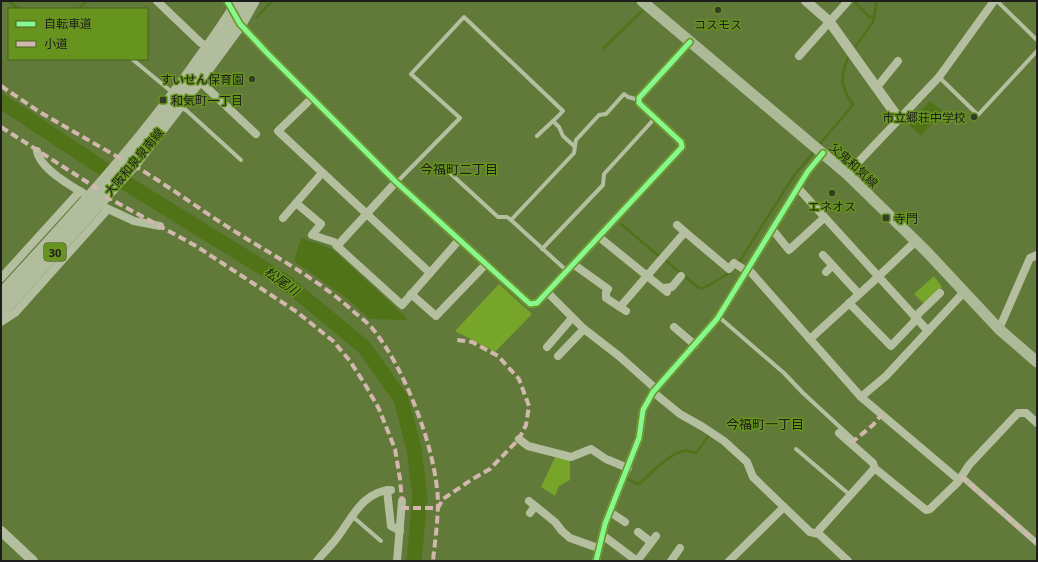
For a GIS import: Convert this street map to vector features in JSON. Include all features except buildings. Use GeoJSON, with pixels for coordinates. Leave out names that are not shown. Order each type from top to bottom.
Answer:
{"type":"FeatureCollection","features":[{"type":"Feature","properties":{"kind":"main road","name":"大阪和泉泉南線"},"geometry":{"type":"LineString","coordinates":[[177,100],[198,81],[240,24],[253,1]]}},
{"type":"Feature","properties":{"kind":"main road","name":"父鬼和気線"},"geometry":{"type":"LineString","coordinates":[[642,1],[848,174],[916,241],[999,329],[1037,362]]}},
{"type":"Feature","properties":{"kind":"main road","name":"大阪和泉泉南線"},"geometry":{"type":"LineString","coordinates":[[1,295],[127,164],[177,100],[233,4]]}},
{"type":"Feature","properties":{"kind":"main road","name":"大阪和泉泉南線"},"geometry":{"type":"LineString","coordinates":[[1,312],[104,189]]}},
{"type":"Feature","properties":{"kind":"street"},"geometry":{"type":"LineString","coordinates":[[157,1],[201,42],[209,47]]}},
{"type":"Feature","properties":{"kind":"street"},"geometry":{"type":"LineString","coordinates":[[806,1],[830,21],[899,119]]}},
{"type":"Feature","properties":{"kind":"street"},"geometry":{"type":"LineString","coordinates":[[799,56],[848,1]]}},
{"type":"Feature","properties":{"kind":"street"},"geometry":{"type":"LineString","coordinates":[[848,174],[939,77],[996,1]]}},
{"type":"Feature","properties":{"kind":"street"},"geometry":{"type":"LineString","coordinates":[[233,4],[240,24],[268,54],[396,182],[530,304],[536,303],[547,292],[682,147],[681,142],[640,103],[639,98],[690,42]]}},
{"type":"Feature","properties":{"kind":"street"},"geometry":{"type":"LineString","coordinates":[[877,87],[898,61]]}},
{"type":"Feature","properties":{"kind":"street"},"geometry":{"type":"LineString","coordinates":[[198,81],[230,104],[254,129]]}},
{"type":"Feature","properties":{"kind":"street"},"geometry":{"type":"LineString","coordinates":[[312,98],[278,131],[430,272]]}},
{"type":"Feature","properties":{"kind":"street"},"geometry":{"type":"LineString","coordinates":[[1,278],[82,192],[63,181],[47,167],[38,157],[37,151]]}},
{"type":"Feature","properties":{"kind":"street"},"geometry":{"type":"LineString","coordinates":[[596,561],[598,548],[610,512],[639,438],[643,410],[655,391],[719,317],[808,171],[823,153]]}},
{"type":"Feature","properties":{"kind":"street"},"geometry":{"type":"LineString","coordinates":[[283,218],[322,173]]}},
{"type":"Feature","properties":{"kind":"street"},"geometry":{"type":"LineString","coordinates":[[337,246],[396,182]]}},
{"type":"Feature","properties":{"kind":"street"},"geometry":{"type":"LineString","coordinates":[[798,188],[824,218],[880,275],[928,331]]}},
{"type":"Feature","properties":{"kind":"street"},"geometry":{"type":"LineString","coordinates":[[296,202],[321,224],[312,235],[334,242],[402,305],[459,240]]}},
{"type":"Feature","properties":{"kind":"street"},"geometry":{"type":"LineString","coordinates":[[1,322],[15,312],[107,208],[134,221],[160,226]]}},
{"type":"Feature","properties":{"kind":"street"},"geometry":{"type":"LineString","coordinates":[[772,229],[789,250],[824,218]]}},
{"type":"Feature","properties":{"kind":"street"},"geometry":{"type":"LineString","coordinates":[[677,225],[729,268],[734,263],[748,271],[862,397],[1037,543]]}},
{"type":"Feature","properties":{"kind":"street"},"geometry":{"type":"LineString","coordinates":[[573,264],[608,289],[604,302],[623,309],[648,275],[685,232]]}},
{"type":"Feature","properties":{"kind":"street"},"geometry":{"type":"LineString","coordinates":[[599,237],[665,290],[679,282]]}},
{"type":"Feature","properties":{"kind":"street"},"geometry":{"type":"LineString","coordinates":[[810,339],[916,241]]}},
{"type":"Feature","properties":{"kind":"street"},"geometry":{"type":"LineString","coordinates":[[823,255],[859,294]]}},
{"type":"Feature","properties":{"kind":"street"},"geometry":{"type":"LineString","coordinates":[[999,329],[1030,258],[1037,255]]}},
{"type":"Feature","properties":{"kind":"street"},"geometry":{"type":"LineString","coordinates":[[411,294],[436,316],[486,264]]}},
{"type":"Feature","properties":{"kind":"street"},"geometry":{"type":"LineString","coordinates":[[826,272],[832,266]]}},
{"type":"Feature","properties":{"kind":"street"},"geometry":{"type":"LineString","coordinates":[[547,292],[572,318],[619,356],[680,414],[724,441],[747,462],[754,477],[784,507],[810,532],[819,534],[848,561]]}},
{"type":"Feature","properties":{"kind":"street"},"geometry":{"type":"LineString","coordinates":[[862,397],[886,376],[964,292]]}},
{"type":"Feature","properties":{"kind":"street"},"geometry":{"type":"LineString","coordinates":[[849,303],[891,346],[918,314],[940,293]]}},
{"type":"Feature","properties":{"kind":"street"},"geometry":{"type":"LineString","coordinates":[[547,347],[572,318]]}},
{"type":"Feature","properties":{"kind":"street"},"geometry":{"type":"LineString","coordinates":[[674,327],[695,345]]}},
{"type":"Feature","properties":{"kind":"street"},"geometry":{"type":"LineString","coordinates":[[558,356],[584,329]]}},
{"type":"Feature","properties":{"kind":"street"},"geometry":{"type":"LineString","coordinates":[[839,433],[873,463],[875,469],[926,510],[930,509],[960,478],[969,465],[1018,413],[1026,413],[1037,423]]}},
{"type":"Feature","properties":{"kind":"street"},"geometry":{"type":"LineString","coordinates":[[519,439],[528,446],[571,457],[591,449],[606,459],[628,468]]}},
{"type":"Feature","properties":{"kind":"street"},"geometry":{"type":"LineString","coordinates":[[819,534],[819,530],[875,469]]}},
{"type":"Feature","properties":{"kind":"street"},"geometry":{"type":"LineString","coordinates":[[317,561],[339,536],[357,507],[380,492],[389,490],[391,526],[400,531]]}},
{"type":"Feature","properties":{"kind":"street"},"geometry":{"type":"LineString","coordinates":[[397,561],[402,501]]}},
{"type":"Feature","properties":{"kind":"street"},"geometry":{"type":"LineString","coordinates":[[531,507],[555,522],[556,529],[562,531],[570,538],[598,548]]}},
{"type":"Feature","properties":{"kind":"street"},"geometry":{"type":"LineString","coordinates":[[727,559],[755,530],[784,507]]}},
{"type":"Feature","properties":{"kind":"street"},"geometry":{"type":"LineString","coordinates":[[610,512],[625,522]]}},
{"type":"Feature","properties":{"kind":"street"},"geometry":{"type":"LineString","coordinates":[[1,531],[33,561]]}},
{"type":"Feature","properties":{"kind":"street"},"geometry":{"type":"LineString","coordinates":[[602,536],[637,561],[653,539],[638,532]]}},
{"type":"Feature","properties":{"kind":"street"},"geometry":{"type":"LineString","coordinates":[[671,561],[680,548]]}},
{"type":"Feature","properties":{"kind":"lane"},"geometry":{"type":"LineString","coordinates":[[996,1],[1037,40]]}},
{"type":"Feature","properties":{"kind":"lane"},"geometry":{"type":"LineString","coordinates":[[396,182],[460,118],[411,74],[464,18],[564,111],[537,136]]}},
{"type":"Feature","properties":{"kind":"lane"},"geometry":{"type":"LineString","coordinates":[[939,77],[978,115],[1037,51]]}},
{"type":"Feature","properties":{"kind":"lane"},"geometry":{"type":"LineString","coordinates":[[133,60],[241,160]]}},
{"type":"Feature","properties":{"kind":"lane"},"geometry":{"type":"LineString","coordinates":[[511,220],[574,153],[576,140],[599,114],[606,114],[624,94],[628,97],[639,100]]}},
{"type":"Feature","properties":{"kind":"lane"},"geometry":{"type":"LineString","coordinates":[[542,249],[603,185],[604,174],[655,118]]}},
{"type":"Feature","properties":{"kind":"lane"},"geometry":{"type":"LineString","coordinates":[[553,121],[559,126],[563,136],[574,146]]}},
{"type":"Feature","properties":{"kind":"lane"},"geometry":{"type":"LineString","coordinates":[[450,173],[498,218],[507,217],[511,220],[567,271]]}},
{"type":"Feature","properties":{"kind":"lane"},"geometry":{"type":"LineString","coordinates":[[719,317],[784,373],[848,442]]}},
{"type":"Feature","properties":{"kind":"lane"},"geometry":{"type":"LineString","coordinates":[[796,449],[850,495]]}},
{"type":"Feature","properties":{"kind":"lane"},"geometry":{"type":"LineString","coordinates":[[352,516],[381,541]]}},
{"type":"Feature","properties":{"kind":"shaded area"},"geometry":{"type":"Polygon","coordinates":[[[930,101],[942,111],[921,136],[909,125],[930,101]]]}},
{"type":"Feature","properties":{"kind":"shaded area"},"geometry":{"type":"Polygon","coordinates":[[[301,238],[332,249],[407,318],[406,320],[370,319],[344,296],[294,261],[301,238]]]}},
{"type":"Feature","properties":{"kind":"shaded area"},"geometry":{"type":"Polygon","coordinates":[[[934,276],[942,287],[924,304],[914,294],[934,276]]]}},
{"type":"Feature","properties":{"kind":"shaded area"},"geometry":{"type":"Polygon","coordinates":[[[499,284],[532,314],[495,352],[455,331],[499,284]]]}},
{"type":"Feature","properties":{"kind":"shaded area"},"geometry":{"type":"Polygon","coordinates":[[[556,455],[570,460],[570,480],[559,486],[555,496],[541,487],[556,455]]]}},
{"type":"Feature","properties":{"kind":"waterway"},"geometry":{"type":"LineString","coordinates":[[9,1],[17,8]]}},
{"type":"Feature","properties":{"kind":"waterway"},"geometry":{"type":"LineString","coordinates":[[80,8],[86,1]]}},
{"type":"Feature","properties":{"kind":"waterway"},"geometry":{"type":"LineString","coordinates":[[257,17],[272,1]]}},
{"type":"Feature","properties":{"kind":"waterway"},"geometry":{"type":"LineString","coordinates":[[854,1],[869,17],[875,16]]}},
{"type":"Feature","properties":{"kind":"waterway"},"geometry":{"type":"LineString","coordinates":[[856,46],[873,22],[877,1]]}},
{"type":"Feature","properties":{"kind":"waterway"},"geometry":{"type":"LineString","coordinates":[[604,48],[642,11]]}},
{"type":"Feature","properties":{"kind":"waterway"},"geometry":{"type":"LineString","coordinates":[[819,145],[853,105],[846,93],[842,77],[848,58]]}},
{"type":"Feature","properties":{"kind":"waterway","name":"松尾川"},"geometry":{"type":"LineString","coordinates":[[1,101],[116,177],[284,281],[364,347],[401,399],[414,449],[420,496],[414,561]]}},
{"type":"Feature","properties":{"kind":"waterway"},"geometry":{"type":"LineString","coordinates":[[739,262],[795,174],[813,153]]}},
{"type":"Feature","properties":{"kind":"waterway"},"geometry":{"type":"LineString","coordinates":[[621,224],[660,257]]}},
{"type":"Feature","properties":{"kind":"waterway"},"geometry":{"type":"LineString","coordinates":[[665,260],[699,288],[704,288],[731,272]]}},
{"type":"Feature","properties":{"kind":"waterway"},"geometry":{"type":"LineString","coordinates":[[627,479],[638,484],[660,464],[678,453],[685,451],[696,453],[709,435]]}},
{"type":"Feature","properties":{"kind":"marked path"},"geometry":{"type":"LineString","coordinates":[[1,86],[38,111],[123,160]]}},
{"type":"Feature","properties":{"kind":"marked path"},"geometry":{"type":"LineString","coordinates":[[1,127],[98,189]]}},
{"type":"Feature","properties":{"kind":"marked path"},"geometry":{"type":"LineString","coordinates":[[133,165],[226,226],[313,280],[341,300],[372,328],[396,365],[417,410],[425,434],[436,480],[438,501],[433,561]]}},
{"type":"Feature","properties":{"kind":"marked path"},"geometry":{"type":"LineString","coordinates":[[105,196],[196,246],[297,312],[333,341],[350,361],[379,409],[395,449],[402,501]]}},
{"type":"Feature","properties":{"kind":"marked path"},"geometry":{"type":"LineString","coordinates":[[401,508],[438,508],[443,499],[490,469],[519,439],[526,425],[529,406],[519,379],[498,356],[472,342],[457,340]]}},
{"type":"Feature","properties":{"kind":"marked path"},"geometry":{"type":"LineString","coordinates":[[851,443],[873,425],[882,414]]}},
{"type":"Feature","properties":{"kind":"marked path"},"geometry":{"type":"LineString","coordinates":[[961,476],[1037,543]]}},
{"type":"Feature","properties":{"kind":"cycle path"},"geometry":{"type":"LineString","coordinates":[[227,1],[240,24],[268,54],[396,182],[530,304],[537,303],[682,147],[681,142],[639,103],[639,98],[690,42]]}},
{"type":"Feature","properties":{"kind":"cycle path"},"geometry":{"type":"LineString","coordinates":[[596,561],[605,524],[639,438],[643,410],[653,392],[717,319],[808,171],[823,153]]}},
{"type":"Feature","properties":{"kind":"place","name":"コスモス"},"geometry":{"type":"Point","coordinates":[718,10]}},
{"type":"Feature","properties":{"kind":"place","name":"すいせん保育園"},"geometry":{"type":"Point","coordinates":[252,79]}},
{"type":"Feature","properties":{"kind":"place","name":"和気町一丁目"},"geometry":{"type":"Point","coordinates":[163,100]}},
{"type":"Feature","properties":{"kind":"place","name":"市立郷荘中学校"},"geometry":{"type":"Point","coordinates":[974,117]}},
{"type":"Feature","properties":{"kind":"place","name":"エネオス"},"geometry":{"type":"Point","coordinates":[832,193]}},
{"type":"Feature","properties":{"kind":"place","name":"寺門"},"geometry":{"type":"Point","coordinates":[886,218]}},
{"type":"Feature","properties":{"kind":"district","name":"今福町二丁目"},"geometry":{"type":"Point","coordinates":[459,169]}},
{"type":"Feature","properties":{"kind":"district","name":"今福町一丁目"},"geometry":{"type":"Point","coordinates":[765,424]}}]}
